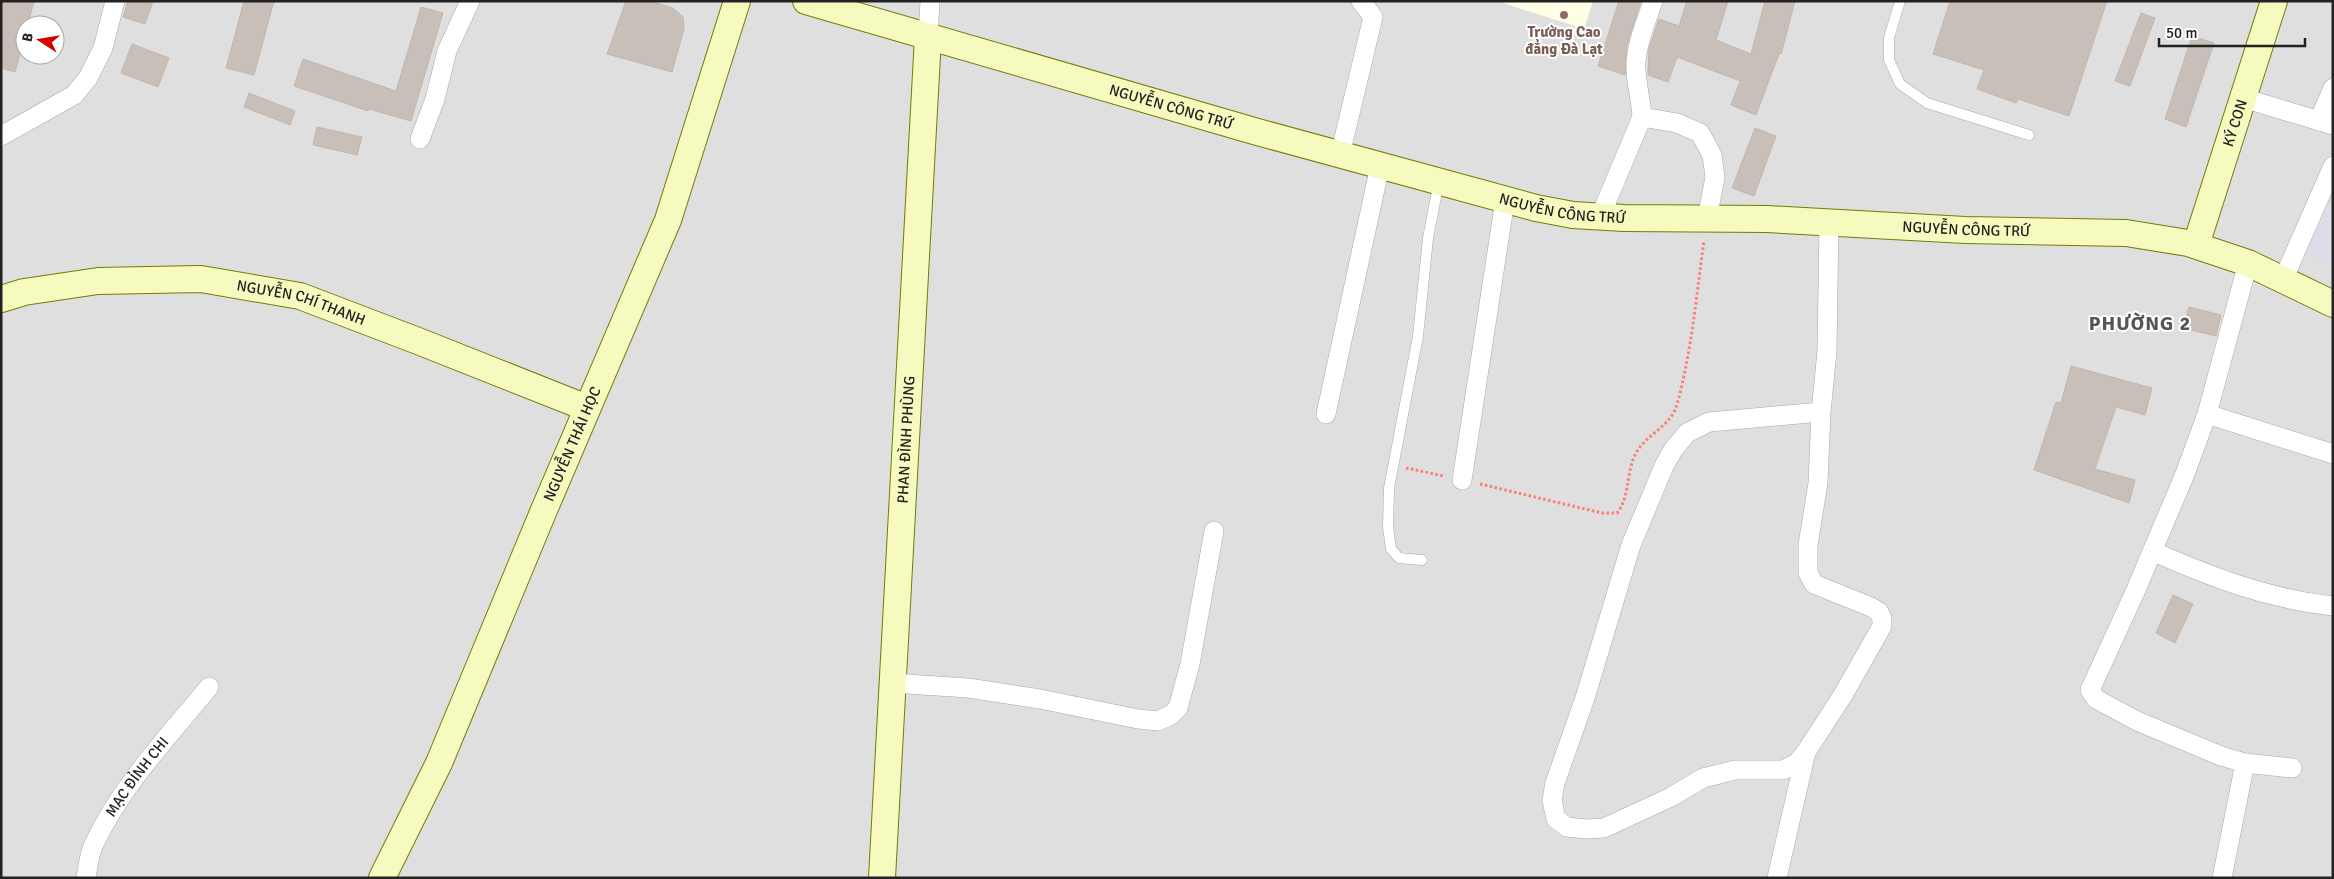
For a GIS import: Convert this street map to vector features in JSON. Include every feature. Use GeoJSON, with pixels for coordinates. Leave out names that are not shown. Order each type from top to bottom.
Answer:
{"type":"FeatureCollection","features":[{"type":"Feature","properties":{"kind":"street"},"geometry":{"type":"LineString","coordinates":[[1,136],[74,95],[88,78],[103,48],[115,1]]}},
{"type":"Feature","properties":{"kind":"street"},"geometry":{"type":"LineString","coordinates":[[420,139],[436,99],[447,51],[470,1]]}},
{"type":"Feature","properties":{"kind":"street","name":"NGUYỄN THÁI HỌC"},"geometry":{"type":"LineString","coordinates":[[382,878],[439,763],[587,408],[668,220],[737,1]]}},
{"type":"Feature","properties":{"kind":"street","name":"NGUYỄN CÔNG TRỨ"},"geometry":{"type":"LineString","coordinates":[[806,1],[1340,155],[1546,210],[1600,216],[1767,219],[1965,230],[2126,233],[2196,245],[2248,263],[2333,304]]}},
{"type":"Feature","properties":{"kind":"street","name":"PHAN ĐÌNH PHÙNG"},"geometry":{"type":"LineString","coordinates":[[882,878],[930,1]]}},
{"type":"Feature","properties":{"kind":"street"},"geometry":{"type":"LineString","coordinates":[[1340,155],[1373,16],[1361,1]]}},
{"type":"Feature","properties":{"kind":"street"},"geometry":{"type":"LineString","coordinates":[[1600,216],[1642,117],[1641,100],[1636,79],[1636,60],[1653,1]]}},
{"type":"Feature","properties":{"kind":"street","name":"KÝ CON"},"geometry":{"type":"LineString","coordinates":[[2196,245],[2274,1]]}},
{"type":"Feature","properties":{"kind":"street"},"geometry":{"type":"LineString","coordinates":[[2243,98],[2326,123],[2333,88]]}},
{"type":"Feature","properties":{"kind":"street"},"geometry":{"type":"LineString","coordinates":[[1642,117],[1677,123],[1700,133],[1712,155],[1715,177],[1707,218]]}},
{"type":"Feature","properties":{"kind":"street"},"geometry":{"type":"LineString","coordinates":[[1326,414],[1380,166]]}},
{"type":"Feature","properties":{"kind":"street"},"geometry":{"type":"LineString","coordinates":[[2283,280],[2333,166]]}},
{"type":"Feature","properties":{"kind":"street"},"geometry":{"type":"LineString","coordinates":[[1462,480],[1505,200]]}},
{"type":"Feature","properties":{"kind":"street"},"geometry":{"type":"LineString","coordinates":[[1821,412],[1709,422],[1687,433],[1673,450],[1664,466],[1631,545],[1585,698],[1555,783],[1552,800],[1556,819],[1567,826],[1586,829],[1604,828],[1671,797],[1703,778],[1735,770],[1783,770],[1797,763],[1843,695],[1882,626],[1879,612],[1854,598],[1814,584],[1808,573],[1808,545],[1818,483],[1821,412],[1827,351],[1829,222]]}},
{"type":"Feature","properties":{"kind":"street"},"geometry":{"type":"LineString","coordinates":[[2248,263],[2207,414],[2152,551],[2091,686],[2091,694],[2096,699],[2137,721],[2221,756],[2245,763],[2292,768]]}},
{"type":"Feature","properties":{"kind":"street","name":"NGUYỄN CHÍ THANH"},"geometry":{"type":"LineString","coordinates":[[1,299],[24,292],[98,281],[201,279],[300,296],[587,408]]}},
{"type":"Feature","properties":{"kind":"street"},"geometry":{"type":"LineString","coordinates":[[2207,414],[2333,454]]}},
{"type":"Feature","properties":{"kind":"street"},"geometry":{"type":"LineString","coordinates":[[892,683],[968,688],[1040,698],[1138,719],[1158,721],[1171,716],[1178,708],[1190,664],[1214,531]]}},
{"type":"Feature","properties":{"kind":"street"},"geometry":{"type":"LineString","coordinates":[[2152,551],[2211,577],[2267,595],[2333,606]]}},
{"type":"Feature","properties":{"kind":"street","name":"MẠC ĐỈNH CHI"},"geometry":{"type":"LineString","coordinates":[[86,878],[92,846],[116,804],[157,750],[209,687]]}},
{"type":"Feature","properties":{"kind":"street"},"geometry":{"type":"LineString","coordinates":[[1777,878],[1806,752]]}},
{"type":"Feature","properties":{"kind":"street"},"geometry":{"type":"LineString","coordinates":[[2222,878],[2245,763]]}},
{"type":"Feature","properties":{"kind":"lane"},"geometry":{"type":"LineString","coordinates":[[1900,1],[1889,38],[1889,60],[1900,84],[1927,103],[2029,135]]}},
{"type":"Feature","properties":{"kind":"lane"},"geometry":{"type":"LineString","coordinates":[[1422,560],[1399,558],[1391,549],[1388,527],[1389,488],[1418,336],[1428,238],[1439,181]]}},
{"type":"Feature","properties":{"kind":"path"},"geometry":{"type":"LineString","coordinates":[[1394,466],[1602,513],[1617,512],[1624,500],[1630,468],[1635,454],[1645,440],[1668,421],[1675,409],[1690,342],[1707,218]]}},
{"type":"Feature","properties":{"kind":"shaded area"},"geometry":{"type":"Polygon","coordinates":[[[1,1],[2333,1],[2333,878],[1,878],[1,1]]]}},
{"type":"Feature","properties":{"kind":"shaded area","name":"Trường Cao đẳng Đà Lạt"},"geometry":{"type":"Polygon","coordinates":[[[1497,1],[1593,1],[1584,29],[1497,1]]]}},
{"type":"Feature","properties":{"kind":"shaded area"},"geometry":{"type":"Polygon","coordinates":[[[2333,194],[2333,268],[2305,256],[2333,194]]]}},
{"type":"Feature","properties":{"kind":"building"},"geometry":{"type":"Polygon","coordinates":[[[1,1],[34,1],[30,15],[15,15],[15,65],[17,65],[15,72],[1,68],[1,1]]]}},
{"type":"Feature","properties":{"kind":"building"},"geometry":{"type":"Polygon","coordinates":[[[128,1],[153,1],[145,24],[123,17],[128,1]]]}},
{"type":"Feature","properties":{"kind":"building"},"geometry":{"type":"Polygon","coordinates":[[[244,1],[274,1],[254,75],[226,68],[244,1]]]}},
{"type":"Feature","properties":{"kind":"building"},"geometry":{"type":"Polygon","coordinates":[[[626,1],[650,1],[673,8],[683,17],[684,29],[672,72],[607,54],[626,1]]]}},
{"type":"Feature","properties":{"kind":"building"},"geometry":{"type":"Polygon","coordinates":[[[1619,1],[1641,1],[1627,45],[1625,75],[1598,66],[1619,1]]]}},
{"type":"Feature","properties":{"kind":"building"},"geometry":{"type":"Polygon","coordinates":[[[1687,1],[1728,1],[1716,40],[1751,54],[1765,1],[1795,1],[1781,54],[1779,54],[1756,115],[1731,105],[1740,81],[1677,57],[1668,82],[1648,75],[1649,49],[1659,19],[1679,26],[1687,1]]]}},
{"type":"Feature","properties":{"kind":"building"},"geometry":{"type":"Polygon","coordinates":[[[1950,1],[2107,1],[2069,116],[2018,99],[2016,103],[1977,89],[1984,70],[1933,54],[1950,1]]]}},
{"type":"Feature","properties":{"kind":"building"},"geometry":{"type":"Polygon","coordinates":[[[421,7],[443,13],[411,121],[369,109],[368,111],[294,86],[303,59],[396,91],[421,7]]]}},
{"type":"Feature","properties":{"kind":"building"},"geometry":{"type":"Polygon","coordinates":[[[2141,13],[2155,18],[2130,86],[2115,81],[2141,13]]]}},
{"type":"Feature","properties":{"kind":"building"},"geometry":{"type":"Polygon","coordinates":[[[2192,36],[2214,43],[2186,127],[2165,119],[2192,36]]]}},
{"type":"Feature","properties":{"kind":"building"},"geometry":{"type":"Polygon","coordinates":[[[132,44],[169,58],[158,87],[121,73],[132,44]]]}},
{"type":"Feature","properties":{"kind":"building"},"geometry":{"type":"Polygon","coordinates":[[[249,93],[295,111],[290,125],[244,107],[249,93]]]}},
{"type":"Feature","properties":{"kind":"building"},"geometry":{"type":"Polygon","coordinates":[[[317,127],[362,137],[357,155],[313,145],[317,127]]]}},
{"type":"Feature","properties":{"kind":"building"},"geometry":{"type":"Polygon","coordinates":[[[1755,128],[1776,136],[1754,196],[1732,188],[1755,128]]]}},
{"type":"Feature","properties":{"kind":"building"},"geometry":{"type":"Polygon","coordinates":[[[2189,307],[2221,315],[2216,336],[2183,328],[2189,307]]]}},
{"type":"Feature","properties":{"kind":"building"},"geometry":{"type":"Polygon","coordinates":[[[2071,366],[2152,388],[2145,415],[2116,407],[2095,469],[2135,480],[2129,503],[2034,470],[2056,402],[2061,403],[2071,366]]]}},
{"type":"Feature","properties":{"kind":"building"},"geometry":{"type":"Polygon","coordinates":[[[2173,595],[2193,604],[2175,643],[2156,633],[2173,595]]]}},
{"type":"Feature","properties":{"kind":"place","name":"Trường Cao đẳng Đà Lạt"},"geometry":{"type":"Point","coordinates":[1564,15]}},
{"type":"Feature","properties":{"kind":"district","name":"PHƯỜNG 2"},"geometry":{"type":"Point","coordinates":[2140,323]}}]}
